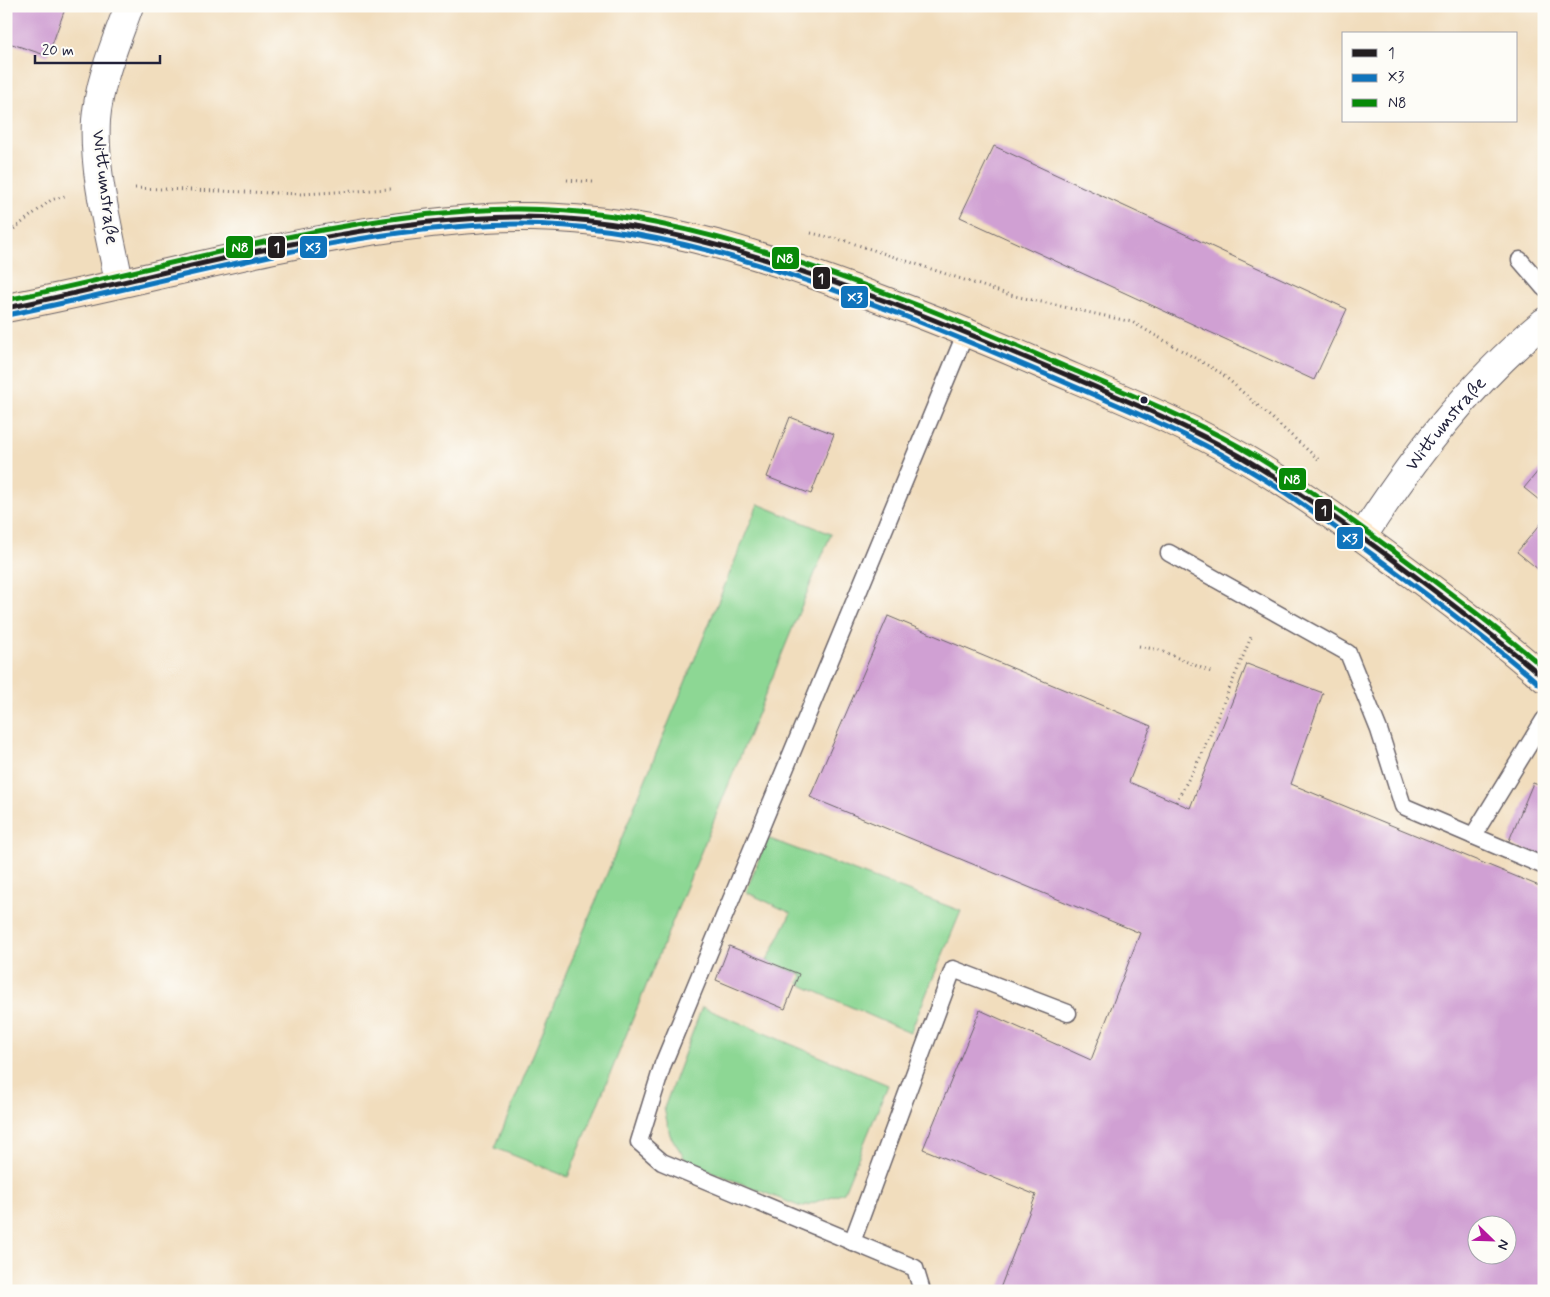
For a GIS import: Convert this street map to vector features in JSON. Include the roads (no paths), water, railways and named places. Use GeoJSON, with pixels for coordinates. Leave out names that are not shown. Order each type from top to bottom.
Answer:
{"type":"FeatureCollection","features":[{"type":"Feature","properties":{"kind":"main road"},"geometry":{"type":"LineString","coordinates":[[6,308],[60,298],[119,282],[339,235],[456,220],[552,218],[640,227],[742,249],[833,280],[966,332],[1200,435],[1261,468],[1362,537],[1508,648],[1544,678]]}},
{"type":"Feature","properties":{"kind":"street","name":"Wittumstraße"},"geometry":{"type":"LineString","coordinates":[[119,282],[101,187],[97,153],[96,118],[110,59],[129,6]]}},
{"type":"Feature","properties":{"kind":"street","name":"Wittumstraße"},"geometry":{"type":"LineString","coordinates":[[1362,537],[1404,473],[1445,421],[1502,358],[1544,322]]}},
{"type":"Feature","properties":{"kind":"lane"},"geometry":{"type":"LineString","coordinates":[[1520,260],[1544,288]]}},
{"type":"Feature","properties":{"kind":"lane"},"geometry":{"type":"LineString","coordinates":[[922,1291],[916,1268],[662,1162],[639,1142],[663,1064],[966,332]]}},
{"type":"Feature","properties":{"kind":"lane"},"geometry":{"type":"LineString","coordinates":[[1169,553],[1348,653],[1379,730],[1403,806],[1544,866]]}},
{"type":"Feature","properties":{"kind":"lane"},"geometry":{"type":"LineString","coordinates":[[1472,836],[1544,720]]}},
{"type":"Feature","properties":{"kind":"lane"},"geometry":{"type":"LineString","coordinates":[[852,1242],[953,969],[1068,1013]]}}]}
